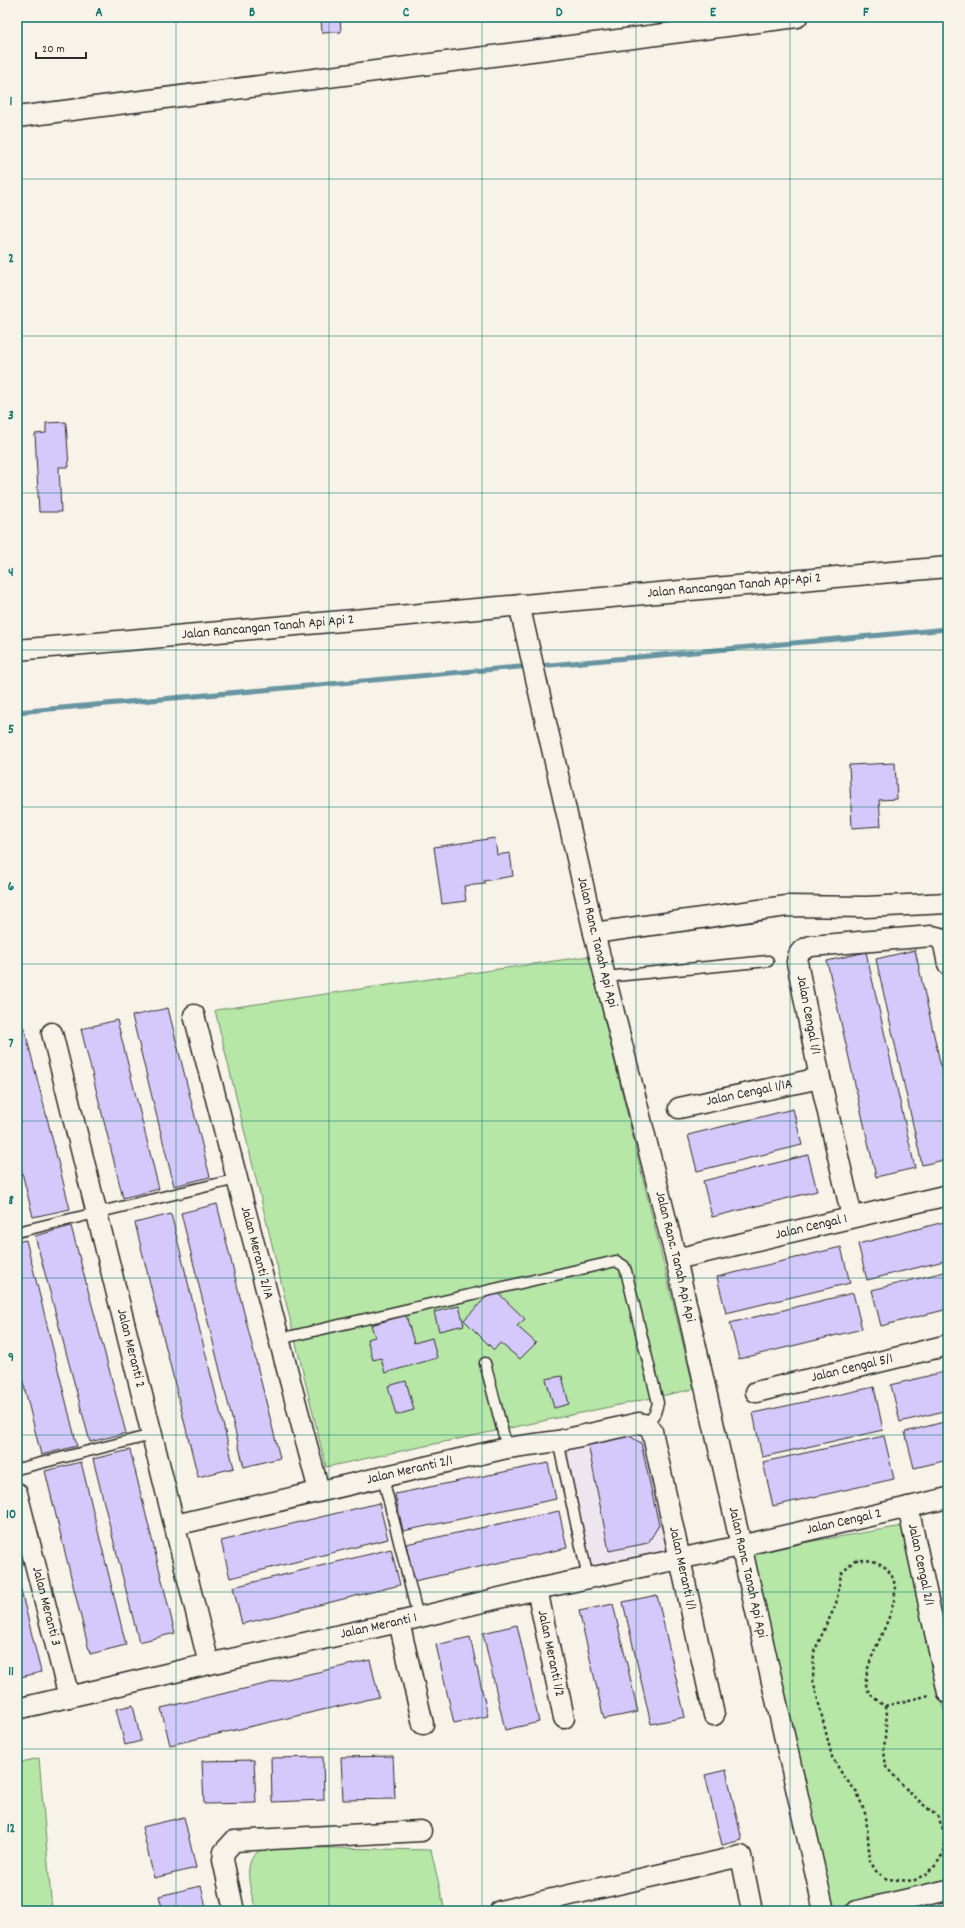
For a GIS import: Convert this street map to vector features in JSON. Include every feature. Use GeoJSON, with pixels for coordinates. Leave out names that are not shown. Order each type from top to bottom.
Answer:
{"type":"FeatureCollection","features":[{"type":"Feature","properties":{"kind":"street"},"geometry":{"type":"LineString","coordinates":[[17,117],[797,17]]}},
{"type":"Feature","properties":{"kind":"street","name":"Jalan Rancangan Tanah Api-Api 2"},"geometry":{"type":"LineString","coordinates":[[519,604],[948,567]]}},
{"type":"Feature","properties":{"kind":"street","name":"Jalan Ranc. Tanah Api Api"},"geometry":{"type":"LineString","coordinates":[[519,604],[594,933],[676,1259],[824,1911]]}},
{"type":"Feature","properties":{"kind":"street","name":"Jalan Rancangan Tanah Api Api 2"},"geometry":{"type":"LineString","coordinates":[[17,650],[519,604]]}},
{"type":"Feature","properties":{"kind":"street"},"geometry":{"type":"LineString","coordinates":[[594,933],[787,906],[866,907],[948,903]]}},
{"type":"Feature","properties":{"kind":"street","name":"Jalan Cengal 1/1"},"geometry":{"type":"LineString","coordinates":[[852,1218],[820,1078],[797,962],[800,951],[811,946],[924,936],[940,938],[944,945],[948,964]]}},
{"type":"Feature","properties":{"kind":"street","name":"Jalan Meranti 2/1A"},"geometry":{"type":"LineString","coordinates":[[194,1015],[319,1492]]}},
{"type":"Feature","properties":{"kind":"street","name":"Jalan Meranti 2"},"geometry":{"type":"LineString","coordinates":[[52,1033],[209,1664]]}},
{"type":"Feature","properties":{"kind":"street","name":"Jalan Cengal 1/1A"},"geometry":{"type":"LineString","coordinates":[[679,1108],[820,1078]]}},
{"type":"Feature","properties":{"kind":"street","name":"Jalan Cengal 1"},"geometry":{"type":"LineString","coordinates":[[676,1259],[948,1195]]}},
{"type":"Feature","properties":{"kind":"street","name":"Jalan Cengal 5/1"},"geometry":{"type":"LineString","coordinates":[[756,1392],[948,1345]]}},
{"type":"Feature","properties":{"kind":"street","name":"Jalan Meranti 2/1"},"geometry":{"type":"LineString","coordinates":[[175,1525],[383,1478],[507,1448],[558,1440],[639,1423],[647,1425]]}},
{"type":"Feature","properties":{"kind":"street","name":"Jalan Meranti 1/1"},"geometry":{"type":"LineString","coordinates":[[647,1425],[652,1431],[681,1558],[714,1715]]}},
{"type":"Feature","properties":{"kind":"street","name":"Jalan Meranti 3"},"geometry":{"type":"LineString","coordinates":[[17,1493],[69,1697]]}},
{"type":"Feature","properties":{"kind":"street","name":"Jalan Cengal 2"},"geometry":{"type":"LineString","coordinates":[[740,1546],[948,1498]]}},
{"type":"Feature","properties":{"kind":"street","name":"Jalan Cengal 2/1"},"geometry":{"type":"LineString","coordinates":[[908,1507],[948,1692]]}},
{"type":"Feature","properties":{"kind":"street","name":"Jalan Meranti 1"},"geometry":{"type":"LineString","coordinates":[[17,1709],[209,1664],[409,1620],[537,1589],[740,1546]]}},
{"type":"Feature","properties":{"kind":"street","name":"Jalan Meranti 1/2"},"geometry":{"type":"LineString","coordinates":[[537,1589],[564,1718]]}},
{"type":"Feature","properties":{"kind":"street"},"geometry":{"type":"LineString","coordinates":[[409,1620],[423,1724]]}},
{"type":"Feature","properties":{"kind":"street"},"geometry":{"type":"LineString","coordinates":[[234,1911],[223,1860],[224,1852],[234,1842],[421,1831]]}},
{"type":"Feature","properties":{"kind":"street"},"geometry":{"type":"LineString","coordinates":[[500,1911],[740,1856],[752,1911]]}},
{"type":"Feature","properties":{"kind":"street"},"geometry":{"type":"LineString","coordinates":[[857,1911],[948,1890]]}},
{"type":"Feature","properties":{"kind":"lane"},"geometry":{"type":"LineString","coordinates":[[605,977],[768,961]]}},
{"type":"Feature","properties":{"kind":"lane"},"geometry":{"type":"LineString","coordinates":[[17,1232],[237,1179]]}},
{"type":"Feature","properties":{"kind":"lane"},"geometry":{"type":"LineString","coordinates":[[279,1339],[616,1261],[624,1266],[626,1271],[658,1402],[655,1413],[647,1425]]}},
{"type":"Feature","properties":{"kind":"lane"},"geometry":{"type":"LineString","coordinates":[[485,1363],[507,1448]]}},
{"type":"Feature","properties":{"kind":"lane"},"geometry":{"type":"LineString","coordinates":[[17,1469],[152,1435]]}},
{"type":"Feature","properties":{"kind":"lane"},"geometry":{"type":"LineString","coordinates":[[558,1440],[588,1578]]}},
{"type":"Feature","properties":{"kind":"lane"},"geometry":{"type":"LineString","coordinates":[[383,1478],[409,1620]]}},
{"type":"Feature","properties":{"kind":"path"},"geometry":{"type":"LineString","coordinates":[[885,1706],[888,1711],[884,1750],[886,1767],[912,1795],[938,1818],[946,1836],[944,1852],[936,1865],[924,1875],[913,1881],[887,1879],[876,1871],[870,1861],[866,1816],[857,1792],[844,1777],[832,1758],[813,1680],[814,1652],[836,1604],[841,1574],[855,1560],[870,1560],[885,1566],[893,1577],[895,1594],[891,1612],[872,1659],[866,1683],[870,1695],[885,1706],[948,1692]]}},
{"type":"Feature","properties":{"kind":"shaded area"},"geometry":{"type":"Polygon","coordinates":[[[643,1426],[673,1551],[594,1569],[564,1445],[643,1426]]]}},
{"type":"Feature","properties":{"kind":"green space"},"geometry":{"type":"Polygon","coordinates":[[[589,956],[694,1389],[326,1467],[215,1010],[589,956]]]}},
{"type":"Feature","properties":{"kind":"green space"},"geometry":{"type":"Polygon","coordinates":[[[903,1526],[948,1728],[948,1880],[830,1910],[748,1552],[903,1526]]]}},
{"type":"Feature","properties":{"kind":"green space"},"geometry":{"type":"Polygon","coordinates":[[[39,1758],[52,1911],[17,1911],[17,1763],[39,1758]]]}},
{"type":"Feature","properties":{"kind":"green space"},"geometry":{"type":"Polygon","coordinates":[[[279,1847],[431,1850],[445,1911],[256,1911],[249,1877],[251,1860],[256,1853],[264,1849],[279,1847]]]}},
{"type":"Feature","properties":{"kind":"building"},"geometry":{"type":"Polygon","coordinates":[[[321,17],[340,17],[341,32],[322,33],[321,17]]]}},
{"type":"Feature","properties":{"kind":"building"},"geometry":{"type":"Polygon","coordinates":[[[66,422],[69,467],[59,467],[61,512],[39,512],[35,434],[46,433],[46,423],[66,422]]]}},
{"type":"Feature","properties":{"kind":"building"},"geometry":{"type":"Polygon","coordinates":[[[895,763],[897,799],[879,800],[881,826],[852,828],[849,765],[895,763]]]}},
{"type":"Feature","properties":{"kind":"building"},"geometry":{"type":"Polygon","coordinates":[[[495,838],[497,855],[510,853],[513,876],[484,881],[485,884],[464,886],[466,901],[442,904],[434,847],[495,838]]]}},
{"type":"Feature","properties":{"kind":"building"},"geometry":{"type":"Polygon","coordinates":[[[915,950],[948,1098],[948,1159],[922,1165],[876,959],[915,950]]]}},
{"type":"Feature","properties":{"kind":"building"},"geometry":{"type":"Polygon","coordinates":[[[866,952],[915,1168],[876,1177],[827,961],[866,952]]]}},
{"type":"Feature","properties":{"kind":"building"},"geometry":{"type":"Polygon","coordinates":[[[168,1008],[210,1177],[174,1186],[132,1016],[168,1008]]]}},
{"type":"Feature","properties":{"kind":"building"},"geometry":{"type":"Polygon","coordinates":[[[117,1020],[159,1189],[123,1198],[81,1029],[117,1020]]]}},
{"type":"Feature","properties":{"kind":"building"},"geometry":{"type":"Polygon","coordinates":[[[24,1027],[70,1209],[33,1217],[17,1152],[17,1029],[24,1027]]]}},
{"type":"Feature","properties":{"kind":"building"},"geometry":{"type":"Polygon","coordinates":[[[793,1109],[802,1145],[697,1171],[688,1135],[793,1109]]]}},
{"type":"Feature","properties":{"kind":"building"},"geometry":{"type":"Polygon","coordinates":[[[808,1155],[817,1191],[712,1217],[703,1181],[808,1155]]]}},
{"type":"Feature","properties":{"kind":"building"},"geometry":{"type":"Polygon","coordinates":[[[217,1204],[280,1458],[244,1467],[181,1213],[217,1204]]]}},
{"type":"Feature","properties":{"kind":"building"},"geometry":{"type":"Polygon","coordinates":[[[171,1214],[234,1468],[198,1477],[135,1223],[171,1214]]]}},
{"type":"Feature","properties":{"kind":"building"},"geometry":{"type":"Polygon","coordinates":[[[948,1221],[948,1260],[867,1280],[858,1244],[948,1221]]]}},
{"type":"Feature","properties":{"kind":"building"},"geometry":{"type":"Polygon","coordinates":[[[71,1226],[126,1433],[90,1442],[35,1236],[71,1226]]]}},
{"type":"Feature","properties":{"kind":"building"},"geometry":{"type":"Polygon","coordinates":[[[26,1240],[77,1446],[41,1455],[17,1357],[17,1242],[26,1240]]]}},
{"type":"Feature","properties":{"kind":"building"},"geometry":{"type":"Polygon","coordinates":[[[841,1247],[850,1283],[726,1313],[717,1277],[841,1247]]]}},
{"type":"Feature","properties":{"kind":"building"},"geometry":{"type":"Polygon","coordinates":[[[948,1271],[948,1309],[881,1326],[872,1290],[948,1271]]]}},
{"type":"Feature","properties":{"kind":"building"},"geometry":{"type":"Polygon","coordinates":[[[494,1289],[525,1319],[517,1326],[536,1343],[520,1359],[500,1343],[494,1350],[464,1320],[494,1289]]]}},
{"type":"Feature","properties":{"kind":"building"},"geometry":{"type":"Polygon","coordinates":[[[853,1293],[862,1329],[739,1359],[730,1323],[853,1293]]]}},
{"type":"Feature","properties":{"kind":"building"},"geometry":{"type":"Polygon","coordinates":[[[459,1306],[464,1325],[439,1331],[434,1312],[459,1306]]]}},
{"type":"Feature","properties":{"kind":"building"},"geometry":{"type":"Polygon","coordinates":[[[406,1315],[414,1343],[432,1338],[437,1358],[385,1373],[381,1358],[373,1360],[367,1339],[375,1337],[371,1325],[406,1315]]]}},
{"type":"Feature","properties":{"kind":"building"},"geometry":{"type":"Polygon","coordinates":[[[948,1371],[948,1410],[900,1422],[891,1385],[948,1371]]]}},
{"type":"Feature","properties":{"kind":"building"},"geometry":{"type":"Polygon","coordinates":[[[562,1376],[569,1404],[554,1408],[546,1379],[562,1376]]]}},
{"type":"Feature","properties":{"kind":"building"},"geometry":{"type":"Polygon","coordinates":[[[406,1381],[414,1410],[396,1415],[388,1386],[406,1381]]]}},
{"type":"Feature","properties":{"kind":"building"},"geometry":{"type":"Polygon","coordinates":[[[874,1387],[883,1430],[762,1457],[753,1413],[874,1387]]]}},
{"type":"Feature","properties":{"kind":"building"},"geometry":{"type":"Polygon","coordinates":[[[948,1421],[948,1460],[914,1468],[905,1432],[948,1421]]]}},
{"type":"Feature","properties":{"kind":"building"},"geometry":{"type":"Polygon","coordinates":[[[628,1435],[641,1443],[659,1525],[648,1543],[609,1551],[588,1444],[628,1435]]]}},
{"type":"Feature","properties":{"kind":"building"},"geometry":{"type":"Polygon","coordinates":[[[884,1436],[894,1479],[773,1506],[763,1462],[884,1436]]]}},
{"type":"Feature","properties":{"kind":"building"},"geometry":{"type":"Polygon","coordinates":[[[130,1450],[175,1633],[139,1642],[93,1459],[130,1450]]]}},
{"type":"Feature","properties":{"kind":"building"},"geometry":{"type":"Polygon","coordinates":[[[81,1462],[126,1645],[90,1654],[45,1471],[81,1462]]]}},
{"type":"Feature","properties":{"kind":"building"},"geometry":{"type":"Polygon","coordinates":[[[548,1463],[556,1499],[403,1531],[395,1494],[548,1463]]]}},
{"type":"Feature","properties":{"kind":"building"},"geometry":{"type":"Polygon","coordinates":[[[379,1503],[388,1539],[230,1578],[221,1541],[379,1503]]]}},
{"type":"Feature","properties":{"kind":"building"},"geometry":{"type":"Polygon","coordinates":[[[559,1511],[567,1548],[414,1581],[406,1544],[559,1511]]]}},
{"type":"Feature","properties":{"kind":"building"},"geometry":{"type":"Polygon","coordinates":[[[391,1549],[400,1585],[242,1624],[233,1587],[391,1549]]]}},
{"type":"Feature","properties":{"kind":"building"},"geometry":{"type":"Polygon","coordinates":[[[17,1574],[41,1672],[17,1678],[17,1574]]]}},
{"type":"Feature","properties":{"kind":"building"},"geometry":{"type":"Polygon","coordinates":[[[657,1595],[685,1717],[651,1724],[623,1602],[657,1595]]]}},
{"type":"Feature","properties":{"kind":"building"},"geometry":{"type":"Polygon","coordinates":[[[613,1604],[638,1712],[604,1719],[579,1611],[613,1604]]]}},
{"type":"Feature","properties":{"kind":"building"},"geometry":{"type":"Polygon","coordinates":[[[517,1625],[539,1722],[505,1730],[483,1633],[517,1625]]]}},
{"type":"Feature","properties":{"kind":"building"},"geometry":{"type":"Polygon","coordinates":[[[470,1637],[488,1716],[454,1723],[436,1645],[470,1637]]]}},
{"type":"Feature","properties":{"kind":"building"},"geometry":{"type":"Polygon","coordinates":[[[370,1660],[379,1697],[170,1745],[161,1708],[370,1660]]]}},
{"type":"Feature","properties":{"kind":"building"},"geometry":{"type":"Polygon","coordinates":[[[133,1705],[141,1741],[125,1745],[116,1709],[133,1705]]]}},
{"type":"Feature","properties":{"kind":"building"},"geometry":{"type":"Polygon","coordinates":[[[393,1756],[395,1799],[343,1800],[341,1757],[393,1756]]]}},
{"type":"Feature","properties":{"kind":"building"},"geometry":{"type":"Polygon","coordinates":[[[323,1757],[324,1800],[272,1802],[271,1758],[323,1757]]]}},
{"type":"Feature","properties":{"kind":"building"},"geometry":{"type":"Polygon","coordinates":[[[254,1760],[256,1803],[204,1804],[202,1761],[254,1760]]]}},
{"type":"Feature","properties":{"kind":"building"},"geometry":{"type":"Polygon","coordinates":[[[726,1770],[742,1840],[722,1845],[705,1775],[726,1770]]]}},
{"type":"Feature","properties":{"kind":"building"},"geometry":{"type":"Polygon","coordinates":[[[184,1817],[196,1868],[154,1878],[142,1827],[184,1817]]]}},
{"type":"Feature","properties":{"kind":"building"},"geometry":{"type":"Polygon","coordinates":[[[201,1886],[207,1911],[163,1911],[159,1896],[201,1886]]]}},
{"type":"Feature","properties":{"kind":"waterway"},"geometry":{"type":"LineString","coordinates":[[538,666],[948,629]]}},
{"type":"Feature","properties":{"kind":"waterway"},"geometry":{"type":"LineString","coordinates":[[17,712],[530,666]]}}]}
